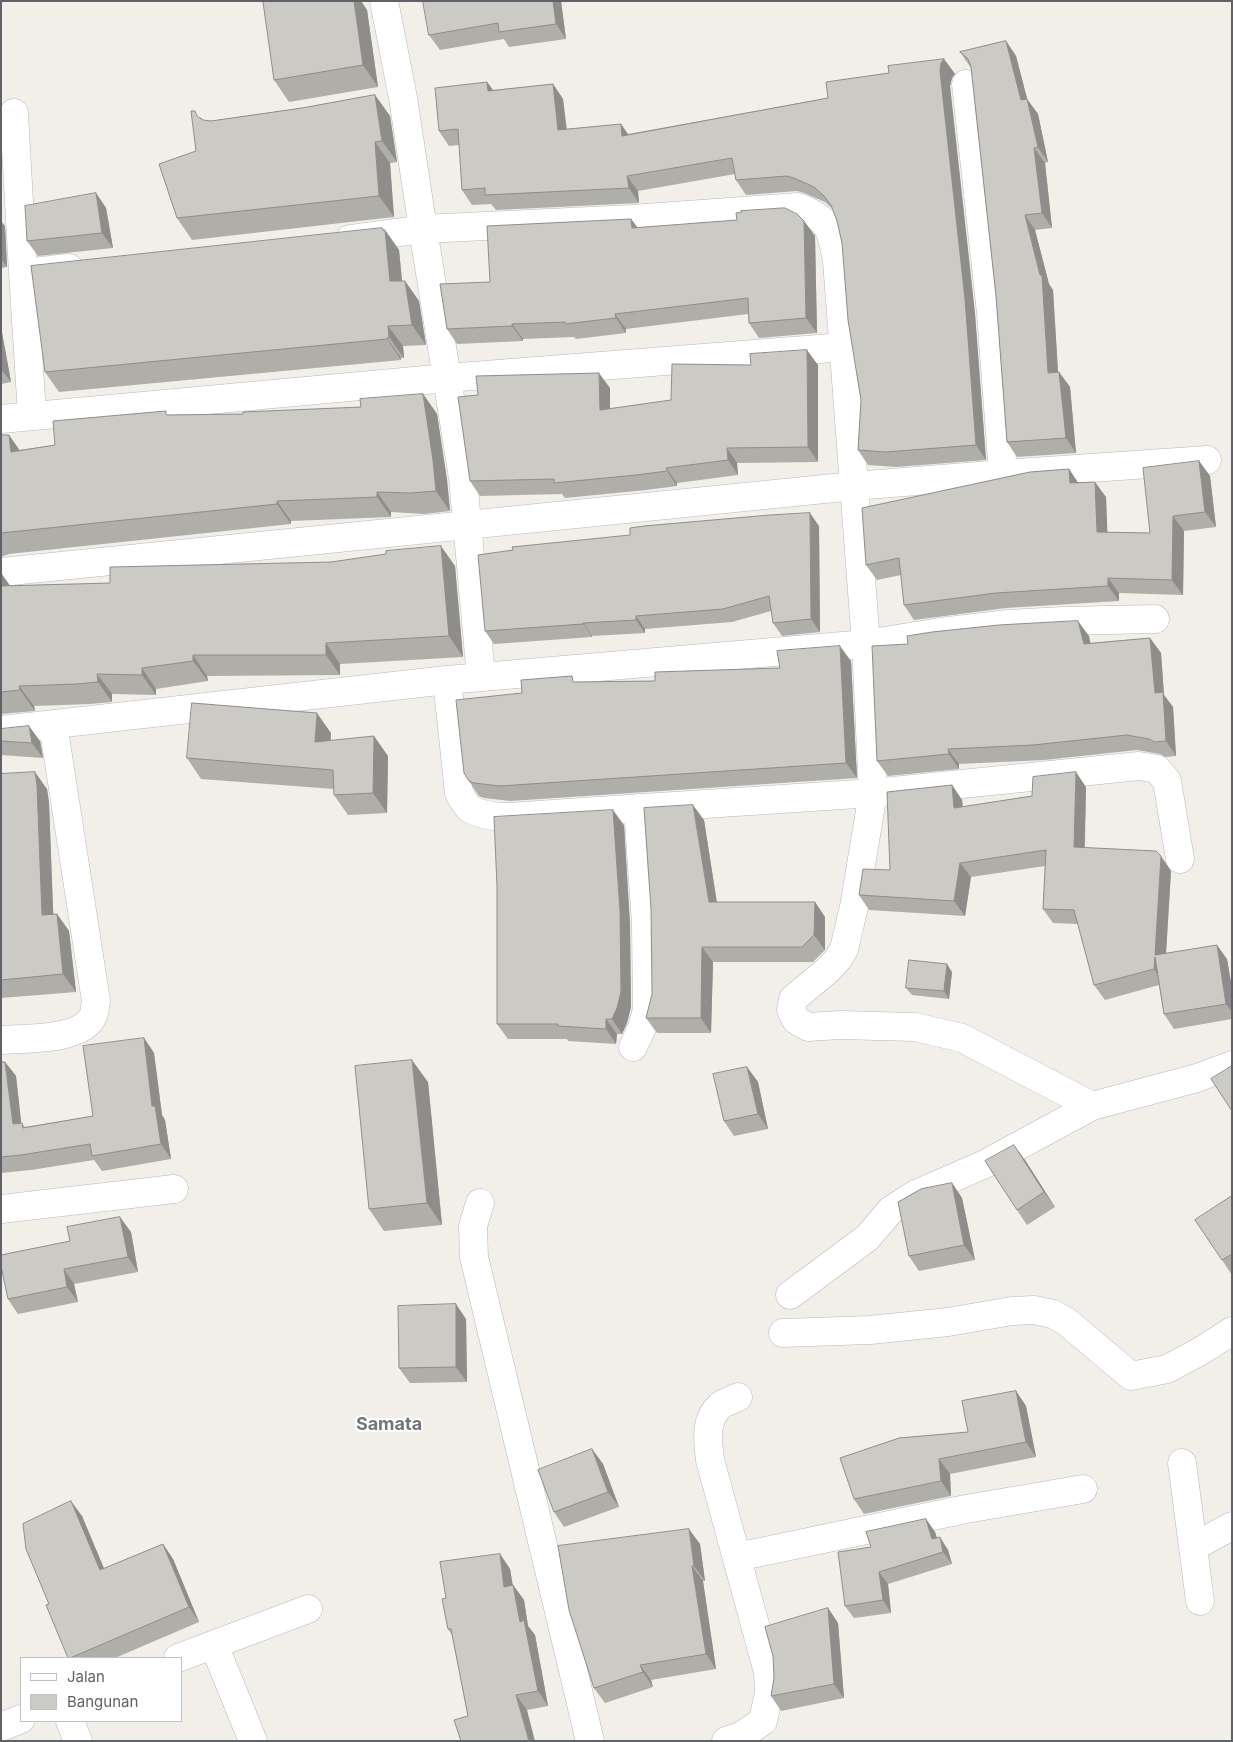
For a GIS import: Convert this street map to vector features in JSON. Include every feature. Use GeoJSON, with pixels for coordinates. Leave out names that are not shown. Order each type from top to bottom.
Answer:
{"type":"FeatureCollection","features":[{"type":"Feature","properties":{"kind":"street"},"geometry":{"type":"LineString","coordinates":[[384,1],[393,100],[423,230],[463,478],[481,677]]}},
{"type":"Feature","properties":{"kind":"street"},"geometry":{"type":"LineString","coordinates":[[966,84],[991,313],[1003,474]]}},
{"type":"Feature","properties":{"kind":"street"},"geometry":{"type":"LineString","coordinates":[[14,113],[32,415]]}},
{"type":"Feature","properties":{"kind":"street"},"geometry":{"type":"LineString","coordinates":[[328,241],[423,230],[632,219],[798,207],[815,214],[826,224],[832,238],[837,261],[866,644],[873,793],[854,907],[844,949],[829,969],[793,999],[791,1010],[796,1020],[808,1027],[840,1025],[915,1027],[962,1038],[1092,1106]]}},
{"type":"Feature","properties":{"kind":"street"},"geometry":{"type":"LineString","coordinates":[[23,273],[90,266]]}},
{"type":"Feature","properties":{"kind":"street"},"geometry":{"type":"LineString","coordinates":[[1,419],[446,378],[844,347]]}},
{"type":"Feature","properties":{"kind":"street"},"geometry":{"type":"LineString","coordinates":[[1,572],[854,486],[1207,460]]}},
{"type":"Feature","properties":{"kind":"street"},"geometry":{"type":"LineString","coordinates":[[1,730],[447,680],[866,644],[940,632],[1008,624],[1154,619]]}},
{"type":"Feature","properties":{"kind":"street"},"geometry":{"type":"LineString","coordinates":[[447,680],[459,793],[469,808],[483,814],[499,816],[873,793],[1139,766],[1157,769],[1167,781],[1180,859]]}},
{"type":"Feature","properties":{"kind":"street"},"geometry":{"type":"LineString","coordinates":[[1,1040],[58,1036],[79,1030],[93,1017],[96,1001],[53,724]]}},
{"type":"Feature","properties":{"kind":"street"},"geometry":{"type":"LineString","coordinates":[[633,1047],[642,1028],[647,1009],[646,924],[638,808]]}},
{"type":"Feature","properties":{"kind":"street"},"geometry":{"type":"LineString","coordinates":[[790,1295],[867,1238],[891,1210],[907,1199],[985,1164],[1092,1106],[1197,1078],[1232,1066]]}},
{"type":"Feature","properties":{"kind":"street"},"geometry":{"type":"LineString","coordinates":[[1,1210],[174,1189]]}},
{"type":"Feature","properties":{"kind":"street"},"geometry":{"type":"LineString","coordinates":[[480,1203],[473,1226],[474,1257],[590,1741]]}},
{"type":"Feature","properties":{"kind":"street"},"geometry":{"type":"LineString","coordinates":[[783,1333],[870,1330],[948,1322],[1012,1311],[1034,1310],[1053,1314],[1067,1322],[1131,1376],[1167,1369],[1199,1352],[1232,1330]]}},
{"type":"Feature","properties":{"kind":"street"},"geometry":{"type":"LineString","coordinates":[[726,1741],[741,1736],[763,1721],[769,1693],[768,1672],[710,1460],[708,1424],[720,1406],[738,1397]]}},
{"type":"Feature","properties":{"kind":"street"},"geometry":{"type":"LineString","coordinates":[[1182,1463],[1200,1601]]}},
{"type":"Feature","properties":{"kind":"street"},"geometry":{"type":"LineString","coordinates":[[737,1557],[966,1509],[1083,1489]]}},
{"type":"Feature","properties":{"kind":"street"},"geometry":{"type":"LineString","coordinates":[[1193,1548],[1232,1526]]}},
{"type":"Feature","properties":{"kind":"street"},"geometry":{"type":"LineString","coordinates":[[181,1657],[308,1609]]}},
{"type":"Feature","properties":{"kind":"street"},"geometry":{"type":"LineString","coordinates":[[214,1645],[253,1741]]}},
{"type":"Feature","properties":{"kind":"street"},"geometry":{"type":"LineString","coordinates":[[1,1727],[20,1719]]}},
{"type":"Feature","properties":{"kind":"street"},"geometry":{"type":"LineString","coordinates":[[70,1722],[78,1741]]}},
{"type":"Feature","properties":{"kind":"building"},"geometry":{"type":"Polygon","coordinates":[[[354,1],[363,65],[274,80],[263,2],[354,1]]]}},
{"type":"Feature","properties":{"kind":"building"},"geometry":{"type":"Polygon","coordinates":[[[423,1],[553,1],[556,24],[499,32],[498,23],[429,35],[423,1]]]}},
{"type":"Feature","properties":{"kind":"building"},"geometry":{"type":"Polygon","coordinates":[[[1006,41],[1021,100],[1027,99],[1038,147],[1034,148],[1042,213],[1025,215],[1040,275],[1042,275],[1048,373],[1059,372],[1066,438],[1007,442],[996,296],[971,67],[968,59],[960,52],[1006,41]]]}},
{"type":"Feature","properties":{"kind":"building"},"geometry":{"type":"Polygon","coordinates":[[[944,59],[941,63],[940,71],[965,299],[976,445],[886,452],[858,450],[861,400],[848,320],[842,243],[831,205],[814,187],[787,176],[736,180],[732,158],[627,176],[629,188],[485,195],[485,188],[462,190],[458,129],[439,131],[435,88],[487,82],[488,91],[553,84],[558,130],[621,124],[622,136],[828,98],[826,82],[889,73],[888,66],[944,59]]]}},
{"type":"Feature","properties":{"kind":"building"},"geometry":{"type":"Polygon","coordinates":[[[375,95],[382,141],[375,142],[379,196],[177,218],[159,164],[196,151],[191,111],[195,111],[197,116],[203,120],[211,121],[375,95]]]}},
{"type":"Feature","properties":{"kind":"building"},"geometry":{"type":"Polygon","coordinates":[[[96,193],[102,233],[27,241],[25,206],[96,193]]]}},
{"type":"Feature","properties":{"kind":"building"},"geometry":{"type":"Polygon","coordinates":[[[785,208],[797,214],[804,221],[806,318],[749,323],[748,298],[615,314],[616,318],[565,324],[565,322],[512,324],[512,326],[447,329],[440,284],[490,282],[487,226],[631,219],[632,228],[737,220],[736,213],[741,211],[785,208]]]}},
{"type":"Feature","properties":{"kind":"building"},"geometry":{"type":"Polygon","coordinates":[[[382,228],[385,230],[390,281],[405,281],[412,325],[388,326],[389,337],[387,339],[45,372],[31,266],[382,228]]]}},
{"type":"Feature","properties":{"kind":"building"},"geometry":{"type":"Polygon","coordinates":[[[807,350],[808,447],[727,448],[728,460],[666,468],[667,471],[636,475],[554,483],[554,479],[470,481],[458,397],[478,395],[476,376],[599,373],[600,410],[671,400],[672,364],[751,365],[750,354],[807,350]]]}},
{"type":"Feature","properties":{"kind":"building"},"geometry":{"type":"Polygon","coordinates":[[[423,394],[436,491],[410,493],[377,492],[377,497],[277,501],[277,504],[1,533],[1,435],[9,435],[11,452],[55,445],[53,421],[166,411],[166,415],[243,414],[243,412],[361,407],[360,399],[423,394]]]}},
{"type":"Feature","properties":{"kind":"building"},"geometry":{"type":"Polygon","coordinates":[[[1199,461],[1205,512],[1173,516],[1172,580],[1108,578],[1108,586],[996,593],[904,605],[899,558],[866,565],[862,508],[1030,472],[1069,469],[1070,483],[1095,482],[1097,532],[1150,533],[1143,468],[1199,461]]]}},
{"type":"Feature","properties":{"kind":"building"},"geometry":{"type":"Polygon","coordinates":[[[810,513],[811,619],[773,623],[769,596],[723,609],[636,616],[636,620],[485,631],[478,555],[513,550],[512,547],[630,535],[630,528],[644,526],[810,513]]]}},
{"type":"Feature","properties":{"kind":"building"},"geometry":{"type":"Polygon","coordinates":[[[441,546],[449,636],[326,643],[326,655],[193,655],[193,661],[142,668],[142,675],[97,674],[98,682],[19,686],[20,690],[1,692],[1,586],[110,583],[110,567],[331,562],[386,554],[386,551],[441,546]]]}},
{"type":"Feature","properties":{"kind":"building"},"geometry":{"type":"Polygon","coordinates":[[[1078,621],[1084,644],[1150,638],[1155,693],[1163,692],[1166,741],[1155,742],[1127,735],[1033,745],[948,749],[949,754],[877,761],[872,646],[908,644],[907,636],[932,632],[999,625],[1078,621]]]}},
{"type":"Feature","properties":{"kind":"building"},"geometry":{"type":"Polygon","coordinates":[[[840,646],[846,763],[500,786],[474,783],[469,781],[464,773],[456,700],[522,693],[521,680],[572,676],[573,682],[655,681],[655,672],[780,668],[777,651],[840,646]]]}},
{"type":"Feature","properties":{"kind":"building"},"geometry":{"type":"Polygon","coordinates":[[[192,703],[317,713],[315,742],[374,736],[373,793],[334,795],[333,770],[187,758],[192,703]]]}},
{"type":"Feature","properties":{"kind":"building"},"geometry":{"type":"Polygon","coordinates":[[[29,726],[32,743],[1,741],[1,729],[29,726]]]}},
{"type":"Feature","properties":{"kind":"building"},"geometry":{"type":"Polygon","coordinates":[[[35,772],[42,915],[57,914],[63,974],[1,980],[1,774],[35,772]]]}},
{"type":"Feature","properties":{"kind":"building"},"geometry":{"type":"Polygon","coordinates":[[[1076,772],[1074,847],[1156,851],[1161,856],[1155,955],[1217,945],[1226,1004],[1164,1014],[1155,957],[1154,969],[1094,985],[1074,910],[1043,909],[1046,850],[960,863],[954,901],[859,895],[863,869],[890,870],[887,792],[952,785],[954,808],[1032,796],[1033,777],[1076,772]]]}},
{"type":"Feature","properties":{"kind":"building"},"geometry":{"type":"Polygon","coordinates":[[[693,805],[709,902],[815,902],[814,935],[802,947],[702,947],[701,1018],[646,1018],[652,994],[651,909],[644,808],[693,805]]]}},
{"type":"Feature","properties":{"kind":"building"},"geometry":{"type":"Polygon","coordinates":[[[613,810],[620,910],[621,992],[612,1019],[606,1019],[606,1029],[558,1026],[558,1024],[497,1024],[497,886],[494,817],[613,810]]]}},
{"type":"Feature","properties":{"kind":"building"},"geometry":{"type":"Polygon","coordinates":[[[909,960],[947,964],[944,991],[906,988],[909,960]]]}},
{"type":"Feature","properties":{"kind":"building"},"geometry":{"type":"Polygon","coordinates":[[[144,1038],[152,1106],[155,1106],[161,1144],[92,1156],[90,1144],[1,1157],[1,1062],[5,1062],[13,1124],[22,1123],[23,1128],[93,1116],[83,1046],[144,1038]]]}},
{"type":"Feature","properties":{"kind":"building"},"geometry":{"type":"Polygon","coordinates":[[[412,1060],[427,1203],[369,1209],[355,1066],[412,1060]]]}},
{"type":"Feature","properties":{"kind":"building"},"geometry":{"type":"Polygon","coordinates":[[[1232,1066],[1232,1111],[1211,1079],[1232,1066]]]}},
{"type":"Feature","properties":{"kind":"building"},"geometry":{"type":"Polygon","coordinates":[[[747,1067],[758,1114],[724,1121],[713,1074],[747,1067]]]}},
{"type":"Feature","properties":{"kind":"building"},"geometry":{"type":"Polygon","coordinates":[[[1014,1145],[1044,1192],[1017,1210],[985,1161],[1014,1145]]]}},
{"type":"Feature","properties":{"kind":"building"},"geometry":{"type":"Polygon","coordinates":[[[952,1183],[964,1245],[909,1256],[898,1202],[921,1189],[952,1183]]]}},
{"type":"Feature","properties":{"kind":"building"},"geometry":{"type":"Polygon","coordinates":[[[1232,1196],[1232,1254],[1222,1260],[1195,1220],[1232,1196]]]}},
{"type":"Feature","properties":{"kind":"building"},"geometry":{"type":"Polygon","coordinates":[[[120,1217],[128,1257],[64,1269],[67,1287],[8,1299],[1,1266],[1,1255],[70,1241],[67,1227],[120,1217]]]}},
{"type":"Feature","properties":{"kind":"building"},"geometry":{"type":"Polygon","coordinates":[[[456,1304],[456,1367],[399,1368],[398,1306],[456,1304]]]}},
{"type":"Feature","properties":{"kind":"building"},"geometry":{"type":"Polygon","coordinates":[[[1016,1391],[1026,1442],[939,1459],[941,1481],[854,1499],[840,1458],[899,1438],[968,1432],[962,1401],[1016,1391]]]}},
{"type":"Feature","properties":{"kind":"building"},"geometry":{"type":"Polygon","coordinates":[[[592,1449],[608,1492],[554,1512],[538,1470],[592,1449]]]}},
{"type":"Feature","properties":{"kind":"building"},"geometry":{"type":"Polygon","coordinates":[[[71,1501],[100,1570],[163,1544],[189,1607],[72,1657],[68,1657],[46,1605],[49,1604],[26,1549],[23,1524],[71,1501]]]}},
{"type":"Feature","properties":{"kind":"building"},"geometry":{"type":"Polygon","coordinates":[[[926,1519],[932,1539],[940,1537],[943,1552],[879,1572],[883,1600],[845,1606],[838,1552],[871,1547],[866,1532],[926,1519]]]}},
{"type":"Feature","properties":{"kind":"building"},"geometry":{"type":"Polygon","coordinates":[[[689,1529],[694,1566],[692,1566],[706,1654],[640,1665],[643,1672],[594,1688],[569,1610],[558,1546],[689,1529]]]}},
{"type":"Feature","properties":{"kind":"building"},"geometry":{"type":"Polygon","coordinates":[[[500,1554],[504,1587],[513,1585],[520,1622],[524,1620],[538,1691],[516,1695],[529,1741],[461,1741],[454,1720],[468,1716],[451,1629],[448,1629],[442,1599],[446,1598],[440,1562],[500,1554]]]}},
{"type":"Feature","properties":{"kind":"building"},"geometry":{"type":"Polygon","coordinates":[[[828,1608],[834,1684],[771,1696],[774,1678],[773,1656],[765,1627],[828,1608]]]}},
{"type":"Feature","properties":{"kind":"district","name":"Samata"},"geometry":{"type":"Point","coordinates":[389,1425]}}]}
